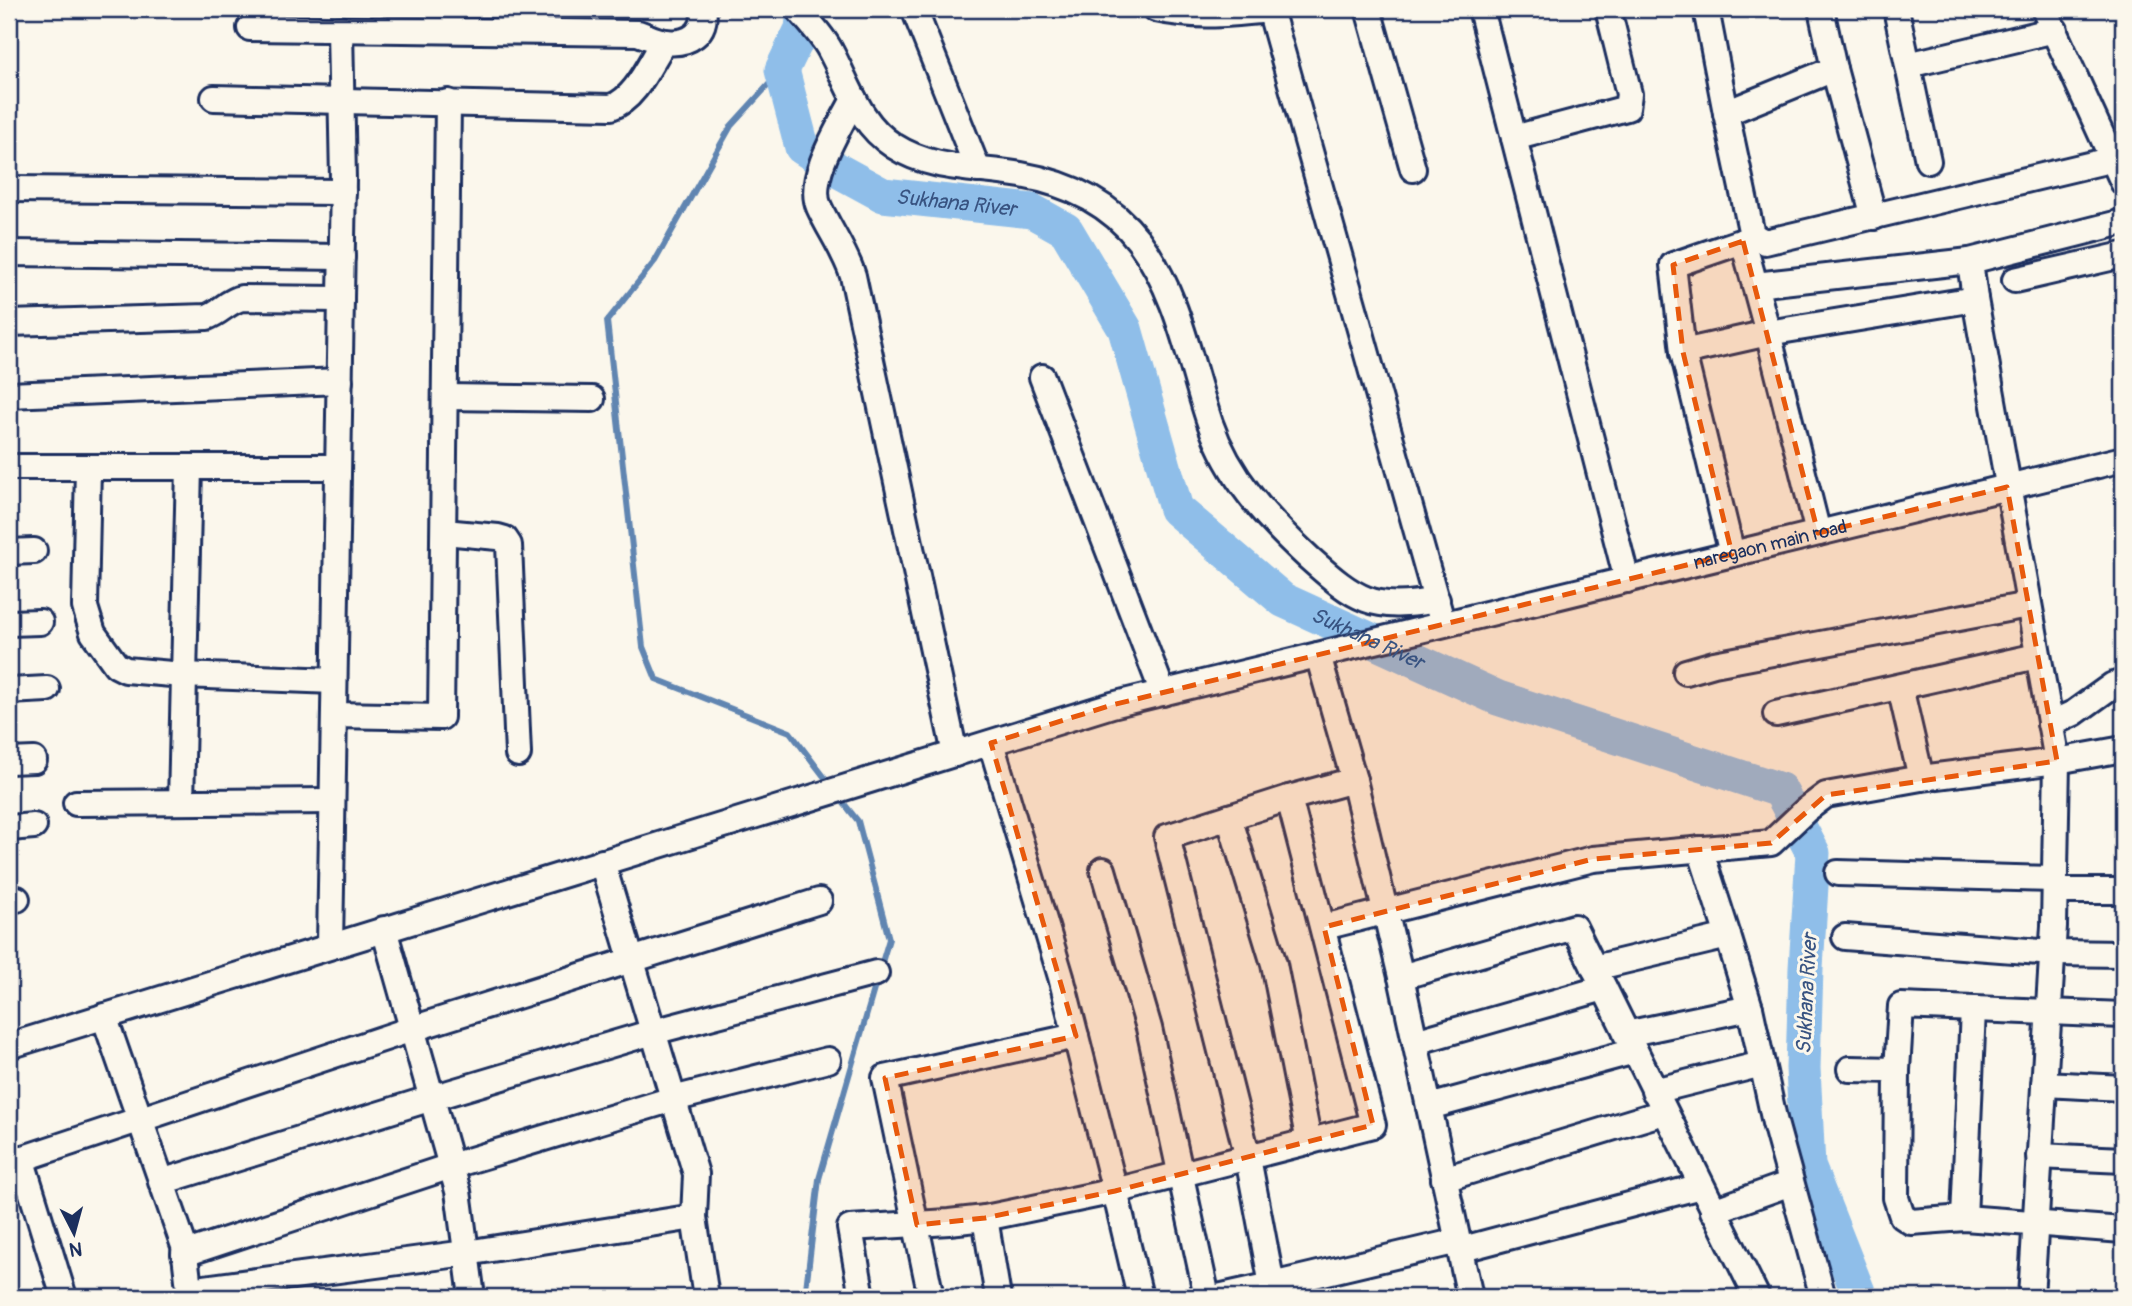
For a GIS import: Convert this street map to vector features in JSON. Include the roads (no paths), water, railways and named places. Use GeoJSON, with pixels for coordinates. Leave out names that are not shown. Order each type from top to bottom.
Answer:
{"type":"FeatureCollection","features":[{"type":"Feature","properties":{"kind":"street"},"geometry":{"type":"LineString","coordinates":[[250,28],[638,33],[664,42],[693,38],[702,31],[705,17],[703,9]]}},
{"type":"Feature","properties":{"kind":"street"},"geometry":{"type":"LineString","coordinates":[[798,9],[830,49],[854,99],[873,129],[890,144],[911,156],[934,164],[1023,175],[1066,188],[1101,203],[1120,219],[1139,241],[1168,292],[1189,348],[1210,424],[1228,464],[1253,500],[1277,528],[1337,583],[1365,599],[1392,606],[1437,600]]}},
{"type":"Feature","properties":{"kind":"street"},"geometry":{"type":"LineString","coordinates":[[914,9],[978,170]]}},
{"type":"Feature","properties":{"kind":"street"},"geometry":{"type":"LineString","coordinates":[[1156,9],[1180,15],[1207,16],[1270,9],[1444,625]]}},
{"type":"Feature","properties":{"kind":"street"},"geometry":{"type":"LineString","coordinates":[[1368,9],[1413,169]]}},
{"type":"Feature","properties":{"kind":"street"},"geometry":{"type":"LineString","coordinates":[[1481,9],[1627,580]]}},
{"type":"Feature","properties":{"kind":"street"},"geometry":{"type":"LineString","coordinates":[[1514,138],[1626,108],[1629,94],[1608,9]]}},
{"type":"Feature","properties":{"kind":"street"},"geometry":{"type":"LineString","coordinates":[[1706,9],[1755,285],[1818,533]]}},
{"type":"Feature","properties":{"kind":"street"},"geometry":{"type":"LineString","coordinates":[[1821,9],[1834,69],[1874,217]]}},
{"type":"Feature","properties":{"kind":"street"},"geometry":{"type":"LineString","coordinates":[[1896,9],[1928,161]]}},
{"type":"Feature","properties":{"kind":"street"},"geometry":{"type":"LineString","coordinates":[[1908,65],[2050,20],[2123,182]]}},
{"type":"Feature","properties":{"kind":"street"},"geometry":{"type":"LineString","coordinates":[[330,946],[343,192],[340,29]]}},
{"type":"Feature","properties":{"kind":"street"},"geometry":{"type":"LineString","coordinates":[[214,98],[611,107],[628,97],[664,42]]}},
{"type":"Feature","properties":{"kind":"street"},"geometry":{"type":"LineString","coordinates":[[1726,113],[1834,69]]}},
{"type":"Feature","properties":{"kind":"street"},"geometry":{"type":"LineString","coordinates":[[854,99],[818,177],[818,205],[847,258],[853,276],[955,754]]}},
{"type":"Feature","properties":{"kind":"street"},"geometry":{"type":"LineString","coordinates":[[334,715],[441,718],[448,102]]}},
{"type":"Feature","properties":{"kind":"street"},"geometry":{"type":"LineString","coordinates":[[1732,554],[1683,352],[1673,265],[1748,238],[1765,242],[2114,159]]}},
{"type":"Feature","properties":{"kind":"street"},"geometry":{"type":"LineString","coordinates":[[9,189],[343,192]]}},
{"type":"Feature","properties":{"kind":"street"},"geometry":{"type":"LineString","coordinates":[[1755,285],[1970,261],[2123,222]]}},
{"type":"Feature","properties":{"kind":"street"},"geometry":{"type":"LineString","coordinates":[[9,253],[342,257]]}},
{"type":"Feature","properties":{"kind":"street"},"geometry":{"type":"LineString","coordinates":[[2015,280],[2123,255]]}},
{"type":"Feature","properties":{"kind":"street"},"geometry":{"type":"LineString","coordinates":[[1970,261],[2007,487],[2057,761],[2053,953],[2031,1297]]}},
{"type":"Feature","properties":{"kind":"street"},"geometry":{"type":"LineString","coordinates":[[9,323],[207,317],[220,311],[228,302],[242,298],[341,299]]}},
{"type":"Feature","properties":{"kind":"street"},"geometry":{"type":"LineString","coordinates":[[1683,352],[1768,334],[1975,299]]}},
{"type":"Feature","properties":{"kind":"street"},"geometry":{"type":"LineString","coordinates":[[1042,377],[1163,693]]}},
{"type":"Feature","properties":{"kind":"street"},"geometry":{"type":"LineString","coordinates":[[9,395],[340,381]]}},
{"type":"Feature","properties":{"kind":"street"},"geometry":{"type":"LineString","coordinates":[[445,397],[592,399]]}},
{"type":"Feature","properties":{"kind":"street","name":"naregaon main road"},"geometry":{"type":"LineString","coordinates":[[9,1046],[1112,705],[2123,459]]}},
{"type":"Feature","properties":{"kind":"street"},"geometry":{"type":"LineString","coordinates":[[9,467],[338,467]]}},
{"type":"Feature","properties":{"kind":"street"},"geometry":{"type":"LineString","coordinates":[[88,467],[85,607],[93,633],[116,665],[126,670],[183,675],[334,681]]}},
{"type":"Feature","properties":{"kind":"street"},"geometry":{"type":"LineString","coordinates":[[181,802],[189,467]]}},
{"type":"Feature","properties":{"kind":"street"},"geometry":{"type":"LineString","coordinates":[[444,532],[498,537],[505,539],[509,545],[518,754]]}},
{"type":"Feature","properties":{"kind":"street"},"geometry":{"type":"LineString","coordinates":[[9,552],[34,551]]}},
{"type":"Feature","properties":{"kind":"street"},"geometry":{"type":"LineString","coordinates":[[1686,672],[1714,664],[2028,605]]}},
{"type":"Feature","properties":{"kind":"street"},"geometry":{"type":"LineString","coordinates":[[9,624],[40,622]]}},
{"type":"Feature","properties":{"kind":"street"},"geometry":{"type":"LineString","coordinates":[[1318,655],[1354,780],[1401,977],[1470,1297]]}},
{"type":"Feature","properties":{"kind":"street"},"geometry":{"type":"LineString","coordinates":[[1776,714],[2037,656]]}},
{"type":"Feature","properties":{"kind":"street"},"geometry":{"type":"LineString","coordinates":[[2050,724],[2074,713],[2113,685],[2123,682]]}},
{"type":"Feature","properties":{"kind":"street"},"geometry":{"type":"LineString","coordinates":[[1900,687],[1921,778]]}},
{"type":"Feature","properties":{"kind":"street"},"geometry":{"type":"LineString","coordinates":[[9,691],[47,690]]}},
{"type":"Feature","properties":{"kind":"street"},"geometry":{"type":"LineString","coordinates":[[990,743],[1062,977],[1140,1297]]}},
{"type":"Feature","properties":{"kind":"street"},"geometry":{"type":"LineString","coordinates":[[1324,928],[1593,859],[1772,843],[1826,795],[1921,778],[2057,761],[2123,749]]}},
{"type":"Feature","properties":{"kind":"street"},"geometry":{"type":"LineString","coordinates":[[9,761],[34,760]]}},
{"type":"Feature","properties":{"kind":"street"},"geometry":{"type":"LineString","coordinates":[[1273,1291],[1248,1158],[1167,837],[1354,780]]}},
{"type":"Feature","properties":{"kind":"street"},"geometry":{"type":"LineString","coordinates":[[862,1297],[850,1228],[985,1218],[1115,1191],[1373,1125],[1289,798]]}},
{"type":"Feature","properties":{"kind":"street"},"geometry":{"type":"LineString","coordinates":[[76,803],[332,801]]}},
{"type":"Feature","properties":{"kind":"street"},"geometry":{"type":"LineString","coordinates":[[1229,817],[1274,964],[1309,1142]]}},
{"type":"Feature","properties":{"kind":"street"},"geometry":{"type":"LineString","coordinates":[[9,828],[34,826]]}},
{"type":"Feature","properties":{"kind":"street"},"geometry":{"type":"LineString","coordinates":[[1700,849],[1750,1008],[1791,1183],[1823,1297]]}},
{"type":"Feature","properties":{"kind":"street"},"geometry":{"type":"LineString","coordinates":[[602,862],[696,1174],[694,1217],[706,1297]]}},
{"type":"Feature","properties":{"kind":"street"},"geometry":{"type":"LineString","coordinates":[[1102,870],[1140,990],[1207,1297]]}},
{"type":"Feature","properties":{"kind":"street"},"geometry":{"type":"LineString","coordinates":[[1838,873],[2123,891]]}},
{"type":"Feature","properties":{"kind":"street"},"geometry":{"type":"LineString","coordinates":[[64,1297],[15,1160],[412,1029],[819,901]]}},
{"type":"Feature","properties":{"kind":"street"},"geometry":{"type":"LineString","coordinates":[[1401,977],[1574,927],[1757,1297]]}},
{"type":"Feature","properties":{"kind":"street"},"geometry":{"type":"LineString","coordinates":[[384,929],[458,1191],[471,1297]]}},
{"type":"Feature","properties":{"kind":"street"},"geometry":{"type":"LineString","coordinates":[[1415,1042],[1728,936]]}},
{"type":"Feature","properties":{"kind":"street"},"geometry":{"type":"LineString","coordinates":[[1845,937],[2053,953],[2123,954]]}},
{"type":"Feature","properties":{"kind":"street"},"geometry":{"type":"LineString","coordinates":[[161,1182],[653,1032],[876,973]]}},
{"type":"Feature","properties":{"kind":"street"},"geometry":{"type":"LineString","coordinates":[[2123,1015],[1902,1006],[1897,1070],[1896,1198],[1902,1216],[1911,1222],[1964,1219],[2123,1230]]}},
{"type":"Feature","properties":{"kind":"street"},"geometry":{"type":"LineString","coordinates":[[1429,1107],[1750,1008]]}},
{"type":"Feature","properties":{"kind":"street"},"geometry":{"type":"LineString","coordinates":[[1964,1219],[1973,1009]]}},
{"type":"Feature","properties":{"kind":"street"},"geometry":{"type":"LineString","coordinates":[[104,1016],[184,1246],[189,1294],[694,1217]]}},
{"type":"Feature","properties":{"kind":"street"},"geometry":{"type":"LineString","coordinates":[[931,1297],[885,1078],[1076,1036]]}},
{"type":"Feature","properties":{"kind":"street"},"geometry":{"type":"LineString","coordinates":[[184,1254],[451,1166],[673,1099],[828,1060]]}},
{"type":"Feature","properties":{"kind":"street"},"geometry":{"type":"LineString","coordinates":[[1444,1179],[1762,1064]]}},
{"type":"Feature","properties":{"kind":"street"},"geometry":{"type":"LineString","coordinates":[[1850,1069],[1897,1070]]}},
{"type":"Feature","properties":{"kind":"street"},"geometry":{"type":"LineString","coordinates":[[2044,1084],[2123,1088]]}},
{"type":"Feature","properties":{"kind":"street"},"geometry":{"type":"LineString","coordinates":[[2039,1156],[2123,1160]]}},
{"type":"Feature","properties":{"kind":"street"},"geometry":{"type":"LineString","coordinates":[[1713,1211],[1791,1183]]}},
{"type":"Feature","properties":{"kind":"street"},"geometry":{"type":"LineString","coordinates":[[1218,1297],[1273,1291],[1700,1186]]}},
{"type":"Feature","properties":{"kind":"street"},"geometry":{"type":"LineString","coordinates":[[985,1218],[998,1297]]}},
{"type":"Feature","properties":{"kind":"waterway","name":"Sukhana River"},"geometry":{"type":"LineString","coordinates":[[804,9],[802,29],[782,70],[802,147],[883,195],[1032,211],[1066,230],[1125,329],[1176,509],[1283,600],[1498,698],[1780,790],[1813,853],[1803,1068],[1808,1166],[1860,1297]]}},
{"type":"Feature","properties":{"kind":"waterway"},"geometry":{"type":"LineString","coordinates":[[782,70],[731,126],[655,261],[607,321],[643,647],[656,679],[790,732],[832,787]]}},
{"type":"Feature","properties":{"kind":"waterway"},"geometry":{"type":"LineString","coordinates":[[838,796],[858,821],[889,939],[880,969]]}},
{"type":"Feature","properties":{"kind":"waterway"},"geometry":{"type":"LineString","coordinates":[[805,1297],[819,1179],[877,979]]}}]}
